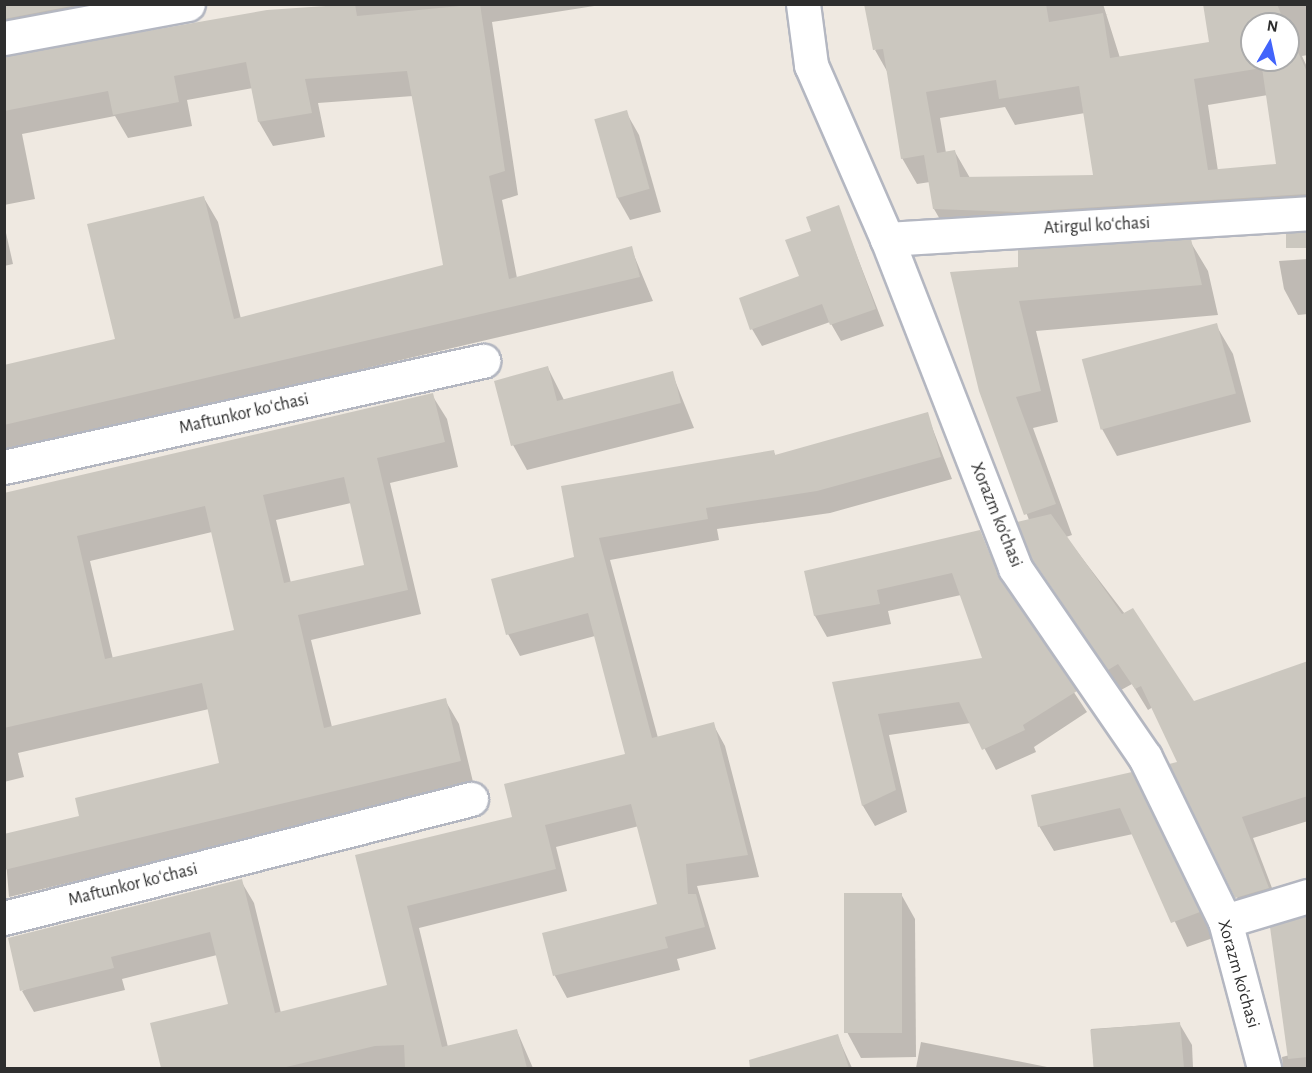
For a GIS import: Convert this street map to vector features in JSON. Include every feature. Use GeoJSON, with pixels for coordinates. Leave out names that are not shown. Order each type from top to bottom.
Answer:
{"type":"FeatureCollection","features":[{"type":"Feature","properties":{"kind":"street"},"geometry":{"type":"LineString","coordinates":[[4,38],[188,4]]}},
{"type":"Feature","properties":{"kind":"street","name":"Xorazm ko'chasi"},"geometry":{"type":"LineString","coordinates":[[803,4],[811,65],[887,239],[1015,568],[1145,757],[1225,921],[1264,1068]]}},
{"type":"Feature","properties":{"kind":"street","name":"Atirgul koʻchasi"},"geometry":{"type":"LineString","coordinates":[[887,239],[1308,213]]}},
{"type":"Feature","properties":{"kind":"street","name":"Maftunkor koʻchasi"},"geometry":{"type":"LineString","coordinates":[[4,467],[483,361]]}},
{"type":"Feature","properties":{"kind":"street","name":"Maftunkor koʻchasi"},"geometry":{"type":"LineString","coordinates":[[4,918],[471,799]]}},
{"type":"Feature","properties":{"kind":"street"},"geometry":{"type":"LineString","coordinates":[[1225,921],[1308,896]]}},
{"type":"Feature","properties":{"kind":"building"},"geometry":{"type":"Polygon","coordinates":[[[4,4],[82,4],[4,19],[4,4]]]}},
{"type":"Feature","properties":{"kind":"building"},"geometry":{"type":"Polygon","coordinates":[[[355,4],[357,16],[480,4],[505,171],[489,176],[509,279],[632,246],[640,277],[4,425],[4,365],[115,339],[87,224],[204,196],[234,319],[443,265],[407,71],[305,79],[312,113],[258,122],[246,62],[174,76],[179,102],[113,115],[108,91],[4,111],[4,56],[267,10],[355,4]]]}},
{"type":"Feature","properties":{"kind":"building"},"geometry":{"type":"Polygon","coordinates":[[[864,4],[1046,4],[1049,22],[1103,13],[1110,58],[1209,42],[1203,4],[1277,4],[1280,12],[1240,12],[1240,72],[1194,79],[1208,170],[1276,164],[1263,72],[1300,72],[1300,56],[1308,74],[1308,194],[1018,212],[933,209],[924,155],[901,159],[883,49],[873,50],[864,4]],[[996,80],[926,92],[937,153],[955,150],[960,177],[1093,175],[1079,86],[999,99],[996,80]]]}},
{"type":"Feature","properties":{"kind":"building"},"geometry":{"type":"Polygon","coordinates":[[[627,110],[650,189],[617,198],[594,119],[627,110]]]}},
{"type":"Feature","properties":{"kind":"building"},"geometry":{"type":"Polygon","coordinates":[[[839,205],[876,309],[830,325],[822,304],[750,330],[739,298],[799,276],[785,240],[811,231],[806,217],[839,205]]]}},
{"type":"Feature","properties":{"kind":"building"},"geometry":{"type":"Polygon","coordinates":[[[1286,232],[1308,232],[1308,248],[1286,248],[1286,232]]]}},
{"type":"Feature","properties":{"kind":"building"},"geometry":{"type":"Polygon","coordinates":[[[1191,239],[1202,285],[1019,301],[1041,391],[1016,397],[1056,504],[1024,515],[979,391],[950,272],[1018,267],[1018,250],[1191,239]]]}},
{"type":"Feature","properties":{"kind":"building"},"geometry":{"type":"Polygon","coordinates":[[[1217,323],[1236,394],[1101,430],[1082,359],[1217,323]]]}},
{"type":"Feature","properties":{"kind":"building"},"geometry":{"type":"Polygon","coordinates":[[[548,366],[557,401],[673,371],[681,403],[511,446],[494,381],[548,366]]]}},
{"type":"Feature","properties":{"kind":"building"},"geometry":{"type":"Polygon","coordinates":[[[433,393],[445,442],[377,458],[408,590],[298,615],[324,728],[446,698],[461,761],[4,870],[4,834],[79,816],[75,798],[219,763],[202,683],[4,728],[4,493],[433,393]],[[344,477],[263,495],[284,583],[364,565],[344,477]],[[205,506],[77,536],[105,659],[234,630],[205,506]]]}},
{"type":"Feature","properties":{"kind":"building"},"geometry":{"type":"Polygon","coordinates":[[[928,412],[941,457],[817,491],[706,508],[708,519],[599,538],[652,738],[714,722],[748,855],[686,864],[688,894],[696,894],[705,927],[665,937],[668,948],[553,976],[542,933],[657,904],[631,804],[545,825],[556,869],[407,906],[442,1047],[517,1029],[527,1068],[405,1068],[404,1045],[375,1046],[282,1068],[161,1068],[150,1023],[228,1004],[210,932],[111,957],[114,968],[20,991],[8,938],[242,879],[275,1013],[387,985],[355,855],[512,817],[504,784],[625,754],[588,613],[506,635],[491,579],[574,557],[561,486],[774,450],[775,455],[928,412]]]}},
{"type":"Feature","properties":{"kind":"building"},"geometry":{"type":"Polygon","coordinates":[[[1051,514],[1122,614],[1133,608],[1194,701],[1308,661],[1308,796],[1242,817],[1269,888],[1235,898],[1169,764],[1177,762],[1141,686],[1135,689],[1118,664],[1108,670],[1032,559],[1017,522],[1051,514]]]}},
{"type":"Feature","properties":{"kind":"building"},"geometry":{"type":"Polygon","coordinates":[[[980,530],[1000,579],[1077,691],[1023,725],[1025,730],[982,750],[959,702],[878,714],[896,790],[862,806],[832,682],[982,658],[952,573],[877,590],[880,604],[814,616],[804,571],[980,530]]]}},
{"type":"Feature","properties":{"kind":"building"},"geometry":{"type":"Polygon","coordinates":[[[1132,772],[1200,912],[1171,923],[1120,808],[1038,827],[1031,795],[1132,772]]]}},
{"type":"Feature","properties":{"kind":"building"},"geometry":{"type":"Polygon","coordinates":[[[844,893],[902,893],[902,1033],[844,1033],[844,893]]]}},
{"type":"Feature","properties":{"kind":"building"},"geometry":{"type":"Polygon","coordinates":[[[1308,916],[1308,1057],[1288,1059],[1270,927],[1308,916]]]}},
{"type":"Feature","properties":{"kind":"building"},"geometry":{"type":"Polygon","coordinates":[[[1180,1022],[1184,1068],[1094,1068],[1090,1030],[1180,1022]]]}},
{"type":"Feature","properties":{"kind":"building"},"geometry":{"type":"Polygon","coordinates":[[[838,1034],[849,1068],[750,1068],[749,1060],[838,1034]]]}}]}
